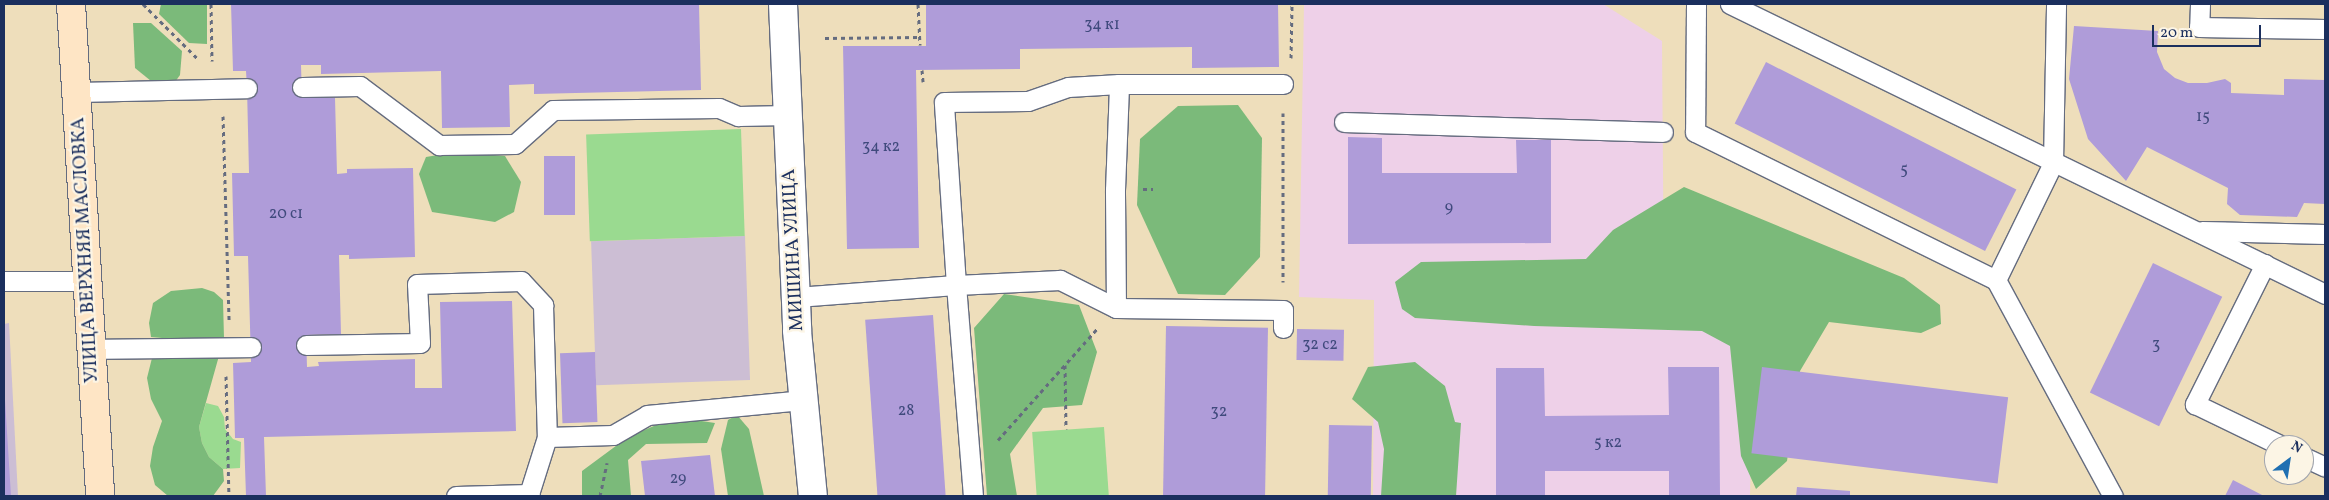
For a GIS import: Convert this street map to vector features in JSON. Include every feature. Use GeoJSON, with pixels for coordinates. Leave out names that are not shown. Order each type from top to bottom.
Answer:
{"type":"FeatureCollection","features":[{"type":"Feature","properties":{"kind":"street","name":"УЛИЦА ВЕРХНЯЯ МАСЛОВКА"},"geometry":{"type":"LineString","coordinates":[[71,4],[100,496]]}},
{"type":"Feature","properties":{"kind":"street","name":"МИШИНА УЛИЦА"},"geometry":{"type":"LineString","coordinates":[[783,4],[796,296],[813,496]]}},
{"type":"Feature","properties":{"kind":"lane"},"geometry":{"type":"LineString","coordinates":[[1696,4],[1694,132],[1996,280],[2113,496]]}},
{"type":"Feature","properties":{"kind":"lane"},"geometry":{"type":"LineString","coordinates":[[1730,4],[2325,294]]}},
{"type":"Feature","properties":{"kind":"lane"},"geometry":{"type":"LineString","coordinates":[[1996,280],[2053,162],[2056,4]]}},
{"type":"Feature","properties":{"kind":"lane"},"geometry":{"type":"LineString","coordinates":[[2200,4],[2199,27],[2325,29]]}},
{"type":"Feature","properties":{"kind":"lane"},"geometry":{"type":"LineString","coordinates":[[76,92],[217,81],[247,88]]}},
{"type":"Feature","properties":{"kind":"lane"},"geometry":{"type":"LineString","coordinates":[[1116,308],[1115,190],[1120,84]]}},
{"type":"Feature","properties":{"kind":"lane"},"geometry":{"type":"LineString","coordinates":[[974,496],[956,285],[944,102],[1028,101],[1068,87],[1120,84],[1283,84]]}},
{"type":"Feature","properties":{"kind":"lane"},"geometry":{"type":"LineString","coordinates":[[302,87],[360,86],[438,145],[515,144],[553,110],[719,108],[738,116],[788,114]]}},
{"type":"Feature","properties":{"kind":"lane"},"geometry":{"type":"LineString","coordinates":[[1344,122],[1662,132]]}},
{"type":"Feature","properties":{"kind":"lane"},"geometry":{"type":"LineString","coordinates":[[2196,231],[2325,234]]}},
{"type":"Feature","properties":{"kind":"lane"},"geometry":{"type":"LineString","coordinates":[[2264,437],[2195,404],[2265,264]]}},
{"type":"Feature","properties":{"kind":"lane"},"geometry":{"type":"LineString","coordinates":[[306,345],[420,343],[417,284],[521,280],[543,304],[547,436],[530,495],[456,496]]}},
{"type":"Feature","properties":{"kind":"lane"},"geometry":{"type":"LineString","coordinates":[[796,296],[1060,280],[1116,308],[1283,319]]}},
{"type":"Feature","properties":{"kind":"lane"},"geometry":{"type":"LineString","coordinates":[[4,281],[87,281]]}},
{"type":"Feature","properties":{"kind":"lane"},"geometry":{"type":"LineString","coordinates":[[91,349],[251,346]]}},
{"type":"Feature","properties":{"kind":"lane"},"geometry":{"type":"LineString","coordinates":[[547,436],[613,435],[647,415],[804,400]]}},
{"type":"Feature","properties":{"kind":"path"},"geometry":{"type":"LineString","coordinates":[[143,4],[217,81]]}},
{"type":"Feature","properties":{"kind":"path"},"geometry":{"type":"LineString","coordinates":[[211,4],[217,81],[230,347],[225,362],[229,496]]}},
{"type":"Feature","properties":{"kind":"path"},"geometry":{"type":"LineString","coordinates":[[918,4],[920,46]]}},
{"type":"Feature","properties":{"kind":"path"},"geometry":{"type":"LineString","coordinates":[[1283,319],[1283,84],[1292,56],[1292,4]]}},
{"type":"Feature","properties":{"kind":"path"},"geometry":{"type":"LineString","coordinates":[[825,38],[920,37]]}},
{"type":"Feature","properties":{"kind":"path"},"geometry":{"type":"LineString","coordinates":[[971,470],[1116,308]]}},
{"type":"Feature","properties":{"kind":"path"},"geometry":{"type":"LineString","coordinates":[[1065,364],[1066,429]]}},
{"type":"Feature","properties":{"kind":"shaded area"},"geometry":{"type":"Polygon","coordinates":[[[1304,4],[1603,4],[1662,41],[1664,302],[1763,306],[1751,453],[1750,496],[1373,496],[1374,300],[1299,297],[1304,4]]]}},
{"type":"Feature","properties":{"kind":"shaded area"},"geometry":{"type":"Polygon","coordinates":[[[745,236],[750,380],[596,385],[591,241],[745,236]]]}},
{"type":"Feature","properties":{"kind":"shaded area"},"geometry":{"type":"Polygon","coordinates":[[[9,323],[18,496],[4,496],[4,324],[9,323]]]}},
{"type":"Feature","properties":{"kind":"green space"},"geometry":{"type":"Polygon","coordinates":[[[161,4],[207,4],[207,44],[189,43],[159,14],[161,4]]]}},
{"type":"Feature","properties":{"kind":"green space"},"geometry":{"type":"Polygon","coordinates":[[[133,23],[151,23],[182,51],[180,75],[175,82],[151,81],[135,68],[133,23]]]}},
{"type":"Feature","properties":{"kind":"green space"},"geometry":{"type":"Polygon","coordinates":[[[1238,105],[1262,138],[1260,257],[1225,295],[1178,294],[1137,205],[1140,139],[1178,106],[1238,105]]]}},
{"type":"Feature","properties":{"kind":"green space"},"geometry":{"type":"Polygon","coordinates":[[[741,129],[745,236],[590,241],[586,134],[741,129]]]}},
{"type":"Feature","properties":{"kind":"green space"},"geometry":{"type":"Polygon","coordinates":[[[456,152],[505,156],[521,182],[514,212],[495,222],[432,212],[419,174],[426,157],[456,152]]]}},
{"type":"Feature","properties":{"kind":"green space"},"geometry":{"type":"Polygon","coordinates":[[[1684,187],[1904,278],[1940,305],[1941,324],[1921,333],[1829,322],[1800,371],[1787,461],[1756,489],[1741,456],[1730,346],[1702,331],[1534,326],[1415,318],[1402,309],[1395,282],[1421,262],[1586,259],[1613,230],[1684,187]]]}},
{"type":"Feature","properties":{"kind":"green space"},"geometry":{"type":"Polygon","coordinates":[[[202,288],[214,292],[223,300],[224,338],[199,427],[202,443],[209,457],[223,469],[224,481],[213,496],[168,496],[155,485],[150,466],[153,447],[162,421],[151,399],[147,378],[152,358],[165,352],[162,338],[151,337],[149,323],[153,303],[171,291],[202,288]]]}},
{"type":"Feature","properties":{"kind":"green space"},"geometry":{"type":"Polygon","coordinates":[[[1004,294],[1079,305],[1097,352],[1082,405],[1043,408],[1010,454],[1017,496],[987,496],[974,328],[1004,294]]]}},
{"type":"Feature","properties":{"kind":"green space"},"geometry":{"type":"Polygon","coordinates":[[[1415,362],[1445,386],[1455,422],[1461,423],[1456,496],[1381,496],[1384,449],[1378,422],[1352,399],[1368,367],[1415,362]]]}},
{"type":"Feature","properties":{"kind":"green space"},"geometry":{"type":"Polygon","coordinates":[[[206,403],[218,406],[224,417],[225,429],[233,439],[241,442],[240,468],[223,469],[209,457],[202,443],[199,427],[206,403]]]}},
{"type":"Feature","properties":{"kind":"green space"},"geometry":{"type":"Polygon","coordinates":[[[737,415],[749,429],[764,496],[728,496],[721,449],[728,420],[737,415]]]}},
{"type":"Feature","properties":{"kind":"green space"},"geometry":{"type":"Polygon","coordinates":[[[675,417],[715,423],[707,443],[646,444],[628,460],[631,496],[582,496],[582,471],[628,437],[675,417]]]}},
{"type":"Feature","properties":{"kind":"green space"},"geometry":{"type":"Polygon","coordinates":[[[1104,427],[1109,496],[1037,496],[1032,432],[1104,427]]]}},
{"type":"Feature","properties":{"kind":"building"},"geometry":{"type":"Polygon","coordinates":[[[231,4],[699,4],[701,90],[534,94],[534,84],[509,85],[510,127],[442,128],[441,71],[321,74],[321,65],[301,65],[302,98],[335,98],[337,174],[347,173],[347,169],[413,168],[415,257],[349,259],[349,255],[339,255],[341,334],[306,335],[307,367],[319,366],[318,362],[415,359],[415,388],[442,388],[440,302],[512,301],[516,431],[264,437],[266,496],[246,496],[244,438],[235,438],[233,363],[251,362],[248,256],[234,256],[232,173],[249,173],[247,88],[246,71],[233,71],[231,4]]]}},
{"type":"Feature","properties":{"kind":"building"},"geometry":{"type":"Polygon","coordinates":[[[926,4],[1278,4],[1279,67],[1192,68],[1192,47],[1020,49],[1020,69],[916,70],[919,248],[847,249],[843,46],[926,46],[926,4]]]}},
{"type":"Feature","properties":{"kind":"building"},"geometry":{"type":"Polygon","coordinates":[[[2074,26],[2158,31],[2157,52],[2164,69],[2175,78],[2188,83],[2207,83],[2225,79],[2231,83],[2231,93],[2284,95],[2284,79],[2325,80],[2325,204],[2304,203],[2297,217],[2240,215],[2227,204],[2228,188],[2147,147],[2126,181],[2088,139],[2069,79],[2074,26]]]}},
{"type":"Feature","properties":{"kind":"building"},"geometry":{"type":"Polygon","coordinates":[[[1766,62],[2016,190],[1985,251],[1735,123],[1766,62]]]}},
{"type":"Feature","properties":{"kind":"building"},"geometry":{"type":"Polygon","coordinates":[[[1348,137],[1382,138],[1382,173],[1517,173],[1516,140],[1551,140],[1551,243],[1348,244],[1348,137]]]}},
{"type":"Feature","properties":{"kind":"building"},"geometry":{"type":"Polygon","coordinates":[[[544,156],[575,156],[575,215],[544,215],[544,156]]]}},
{"type":"Feature","properties":{"kind":"building"},"geometry":{"type":"Polygon","coordinates":[[[2153,263],[2222,297],[2159,426],[2090,392],[2153,263]]]}},
{"type":"Feature","properties":{"kind":"building"},"geometry":{"type":"Polygon","coordinates":[[[933,315],[946,496],[877,496],[865,320],[933,315]]]}},
{"type":"Feature","properties":{"kind":"building"},"geometry":{"type":"Polygon","coordinates":[[[1166,326],[1268,328],[1265,496],[1163,496],[1166,326]]]}},
{"type":"Feature","properties":{"kind":"building"},"geometry":{"type":"Polygon","coordinates":[[[1297,329],[1344,330],[1343,361],[1296,360],[1297,329]]]}},
{"type":"Feature","properties":{"kind":"building"},"geometry":{"type":"Polygon","coordinates":[[[595,352],[597,422],[562,423],[560,353],[595,352]]]}},
{"type":"Feature","properties":{"kind":"building"},"geometry":{"type":"Polygon","coordinates":[[[1668,367],[1719,367],[1720,496],[1669,496],[1669,471],[1545,471],[1545,496],[1496,496],[1496,368],[1544,368],[1545,416],[1669,415],[1668,367]]]}},
{"type":"Feature","properties":{"kind":"building"},"geometry":{"type":"Polygon","coordinates":[[[1762,367],[2008,397],[1998,484],[1751,453],[1762,367]]]}},
{"type":"Feature","properties":{"kind":"building"},"geometry":{"type":"Polygon","coordinates":[[[5,400],[11,496],[4,496],[5,400]]]}},
{"type":"Feature","properties":{"kind":"building"},"geometry":{"type":"Polygon","coordinates":[[[1329,425],[1372,426],[1371,496],[1328,496],[1329,425]]]}},
{"type":"Feature","properties":{"kind":"building"},"geometry":{"type":"Polygon","coordinates":[[[710,455],[715,496],[645,496],[641,461],[710,455]]]}},
{"type":"Feature","properties":{"kind":"building"},"geometry":{"type":"Polygon","coordinates":[[[2233,480],[2264,496],[2225,496],[2233,480]]]}},
{"type":"Feature","properties":{"kind":"building"},"geometry":{"type":"Polygon","coordinates":[[[1797,487],[1850,491],[1850,496],[1796,496],[1797,487]]]}}]}
